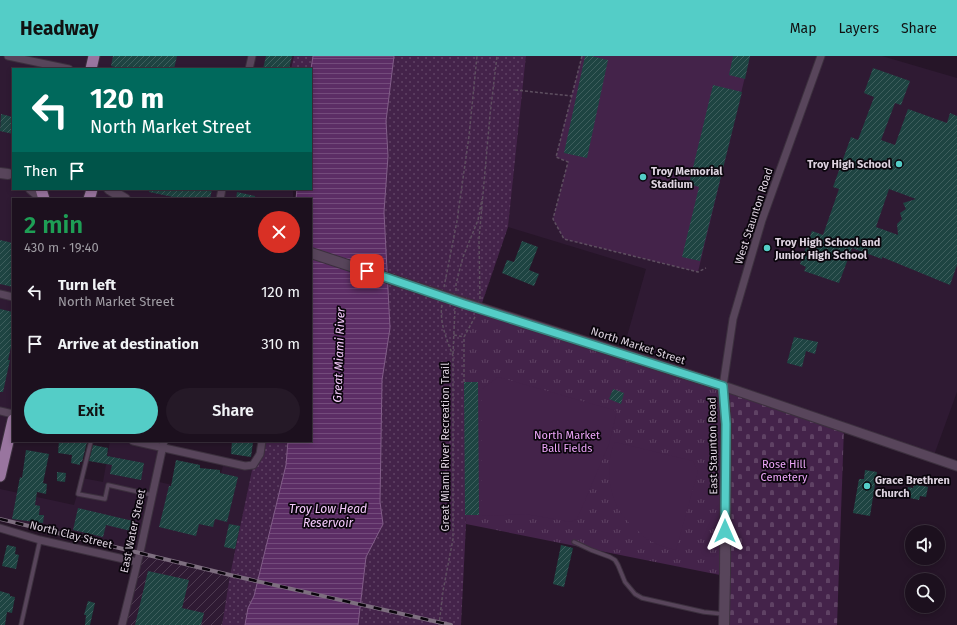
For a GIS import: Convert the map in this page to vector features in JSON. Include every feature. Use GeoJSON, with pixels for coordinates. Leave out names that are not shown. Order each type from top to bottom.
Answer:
{"type":"FeatureCollection","features":[{"type":"Feature","properties":{"kind":"main road"},"geometry":{"type":"LineString","coordinates":[[91,68],[94,56]]}},
{"type":"Feature","properties":{"kind":"main road"},"geometry":{"type":"LineString","coordinates":[[32,190],[42,198]]}},
{"type":"Feature","properties":{"kind":"main road"},"geometry":{"type":"LineString","coordinates":[[111,190],[123,198]]}},
{"type":"Feature","properties":{"kind":"main road","name":"North Market Street"},"geometry":{"type":"LineString","coordinates":[[312,253],[460,304],[480,308],[723,386]]}},
{"type":"Feature","properties":{"kind":"main road","name":"East Staunton Road"},"geometry":{"type":"LineString","coordinates":[[723,386],[726,424],[724,625]]}},
{"type":"Feature","properties":{"kind":"main road"},"geometry":{"type":"LineString","coordinates":[[0,476],[12,424]]}},
{"type":"Feature","properties":{"kind":"street"},"geometry":{"type":"LineString","coordinates":[[10,56],[64,68]]}},
{"type":"Feature","properties":{"kind":"street"},"geometry":{"type":"LineString","coordinates":[[249,68],[252,56]]}},
{"type":"Feature","properties":{"kind":"street","name":"West Staunton Road"},"geometry":{"type":"LineString","coordinates":[[723,386],[733,319],[760,227],[821,56]]}},
{"type":"Feature","properties":{"kind":"street"},"geometry":{"type":"LineString","coordinates":[[0,294],[12,297]]}},
{"type":"Feature","properties":{"kind":"street","name":"North Market Street"},"geometry":{"type":"LineString","coordinates":[[723,386],[957,466]]}},
{"type":"Feature","properties":{"kind":"street"},"geometry":{"type":"LineString","coordinates":[[0,411],[12,414]]}},
{"type":"Feature","properties":{"kind":"street"},"geometry":{"type":"LineString","coordinates":[[143,442],[163,444],[245,466],[253,465],[260,454],[262,442]]}},
{"type":"Feature","properties":{"kind":"street","name":"East Water Street"},"geometry":{"type":"LineString","coordinates":[[122,625],[163,444]]}},
{"type":"Feature","properties":{"kind":"street","name":"North Clay Street"},"geometry":{"type":"LineString","coordinates":[[0,528],[40,540],[137,562]]}},
{"type":"Feature","properties":{"kind":"lane"},"geometry":{"type":"LineString","coordinates":[[91,442],[78,494],[105,499],[108,485],[152,495]]}},
{"type":"Feature","properties":{"kind":"lane"},"geometry":{"type":"LineString","coordinates":[[21,625],[40,540]]}},
{"type":"Feature","properties":{"kind":"lane"},"geometry":{"type":"LineString","coordinates":[[574,542],[615,560],[625,582],[635,594],[642,598],[704,612],[724,614]]}},
{"type":"Feature","properties":{"kind":"path"},"geometry":{"type":"LineString","coordinates":[[444,288],[459,205],[469,136],[477,56]]}},
{"type":"Feature","properties":{"kind":"path"},"geometry":{"type":"LineString","coordinates":[[464,382],[464,337],[480,308],[480,239],[490,115],[497,56]]}},
{"type":"Feature","properties":{"kind":"path"},"geometry":{"type":"LineString","coordinates":[[582,56],[556,157],[568,162],[553,219],[564,239],[698,272],[706,268]]}},
{"type":"Feature","properties":{"kind":"path"},"geometry":{"type":"LineString","coordinates":[[515,90],[572,96]]}},
{"type":"Feature","properties":{"kind":"path"},"geometry":{"type":"LineString","coordinates":[[456,291],[456,284],[463,257],[478,220],[484,189]]}},
{"type":"Feature","properties":{"kind":"path","name":"Great Miami River Recreation Trail"},"geometry":{"type":"LineString","coordinates":[[439,625],[442,591],[453,539],[453,356],[443,330],[441,310],[442,303]]}},
{"type":"Feature","properties":{"kind":"path"},"geometry":{"type":"LineString","coordinates":[[453,356],[454,334],[460,304]]}},
{"type":"Feature","properties":{"kind":"path"},"geometry":{"type":"LineString","coordinates":[[454,334],[464,337]]}},
{"type":"Feature","properties":{"kind":"shaded area"},"geometry":{"type":"Polygon","coordinates":[[[0,56],[294,56],[291,68],[12,68],[12,190],[293,190],[293,198],[12,198],[12,424],[6,448],[0,447],[0,56]]]}},
{"type":"Feature","properties":{"kind":"shaded area","name":"Troy High School and Junior High School"},"geometry":{"type":"Polygon","coordinates":[[[526,56],[882,56],[957,78],[957,392],[933,458],[622,354],[646,269],[508,227],[526,56]]]}},
{"type":"Feature","properties":{"kind":"shaded area"},"geometry":{"type":"Polygon","coordinates":[[[110,442],[164,442],[155,481],[216,495],[224,461],[253,465],[230,575],[0,519],[0,489],[74,505],[82,478],[103,482],[110,442]]]}},
{"type":"Feature","properties":{"kind":"shaded area"},"geometry":{"type":"Polygon","coordinates":[[[140,552],[230,575],[222,625],[123,625],[140,552]]]}},
{"type":"Feature","properties":{"kind":"green space"},"geometry":{"type":"Polygon","coordinates":[[[294,56],[313,56],[311,68],[291,68],[294,56]]]}},
{"type":"Feature","properties":{"kind":"green space"},"geometry":{"type":"Polygon","coordinates":[[[394,56],[526,56],[508,227],[480,309],[465,515],[466,524],[461,625],[358,625],[366,557],[383,524],[380,502],[382,380],[390,328],[384,212],[388,156],[386,121],[394,56]]]}},
{"type":"Feature","properties":{"kind":"green space","name":"Troy Memorial Stadium"},"geometry":{"type":"Polygon","coordinates":[[[582,56],[750,56],[698,272],[564,239],[553,219],[568,162],[556,157],[582,56]]]}},
{"type":"Feature","properties":{"kind":"green space","name":"North Market Ball Fields"},"geometry":{"type":"Polygon","coordinates":[[[480,309],[723,386],[725,576],[466,524],[464,337],[480,309]]]}},
{"type":"Feature","properties":{"kind":"green space"},"geometry":{"type":"Polygon","coordinates":[[[498,377],[617,411],[609,444],[577,519],[570,522],[526,514],[482,516],[482,389],[498,377]]]}},
{"type":"Feature","properties":{"kind":"green space","name":"Rose Hill Cemetery"},"geometry":{"type":"Polygon","coordinates":[[[723,386],[844,428],[837,625],[724,625],[723,386]]]}},
{"type":"Feature","properties":{"kind":"green space"},"geometry":{"type":"Polygon","coordinates":[[[262,442],[288,442],[286,465],[254,596],[248,608],[245,625],[222,625],[230,575],[253,465],[262,442]]]}},
{"type":"Feature","properties":{"kind":"green space"},"geometry":{"type":"Polygon","coordinates":[[[615,442],[693,461],[698,471],[676,550],[659,545],[647,539],[621,513],[613,497],[609,478],[610,459],[615,442]]]}},
{"type":"Feature","properties":{"kind":"water","name":"Troy Low Head Reservoir"},"geometry":{"type":"Polygon","coordinates":[[[313,56],[394,56],[386,121],[388,156],[384,212],[390,328],[382,380],[380,502],[383,524],[366,557],[358,625],[245,625],[248,608],[254,596],[286,465],[288,442],[312,442],[312,198],[296,198],[297,190],[312,190],[311,68],[313,56]]]}},
{"type":"Feature","properties":{"kind":"building"},"geometry":{"type":"Polygon","coordinates":[[[113,56],[177,56],[174,68],[119,68],[111,66],[113,56]]]}},
{"type":"Feature","properties":{"kind":"building"},"geometry":{"type":"Polygon","coordinates":[[[266,56],[292,56],[289,68],[263,68],[266,56]]]}},
{"type":"Feature","properties":{"kind":"building"},"geometry":{"type":"Polygon","coordinates":[[[585,56],[608,60],[587,158],[564,153],[585,56]]]}},
{"type":"Feature","properties":{"kind":"building"},"geometry":{"type":"Polygon","coordinates":[[[733,56],[750,56],[745,79],[729,75],[733,56]]]}},
{"type":"Feature","properties":{"kind":"building","name":"Troy High School"},"geometry":{"type":"Polygon","coordinates":[[[873,68],[910,81],[901,105],[895,103],[881,140],[895,145],[908,109],[947,123],[950,113],[957,116],[957,265],[950,285],[882,257],[882,259],[852,248],[839,283],[804,271],[806,267],[800,264],[812,231],[823,235],[839,189],[833,187],[851,137],[858,140],[874,97],[864,93],[873,68]],[[889,189],[876,227],[898,235],[897,224],[902,219],[900,213],[906,209],[903,203],[916,199],[889,189]]]}},
{"type":"Feature","properties":{"kind":"building"},"geometry":{"type":"Polygon","coordinates":[[[713,85],[742,92],[700,261],[682,257],[699,187],[689,184],[713,85]]]}},
{"type":"Feature","properties":{"kind":"building"},"geometry":{"type":"Polygon","coordinates":[[[1,114],[12,117],[12,134],[0,131],[1,114]]]}},
{"type":"Feature","properties":{"kind":"building"},"geometry":{"type":"Polygon","coordinates":[[[149,190],[212,190],[210,198],[178,198],[149,192],[149,190]]]}},
{"type":"Feature","properties":{"kind":"building"},"geometry":{"type":"Polygon","coordinates":[[[237,192],[255,196],[255,198],[236,198],[237,192]]]}},
{"type":"Feature","properties":{"kind":"building"},"geometry":{"type":"Polygon","coordinates":[[[0,240],[12,243],[12,287],[0,284],[0,240]]]}},
{"type":"Feature","properties":{"kind":"building"},"geometry":{"type":"Polygon","coordinates":[[[522,241],[538,247],[529,270],[539,274],[534,286],[502,273],[507,260],[514,262],[522,241]]]}},
{"type":"Feature","properties":{"kind":"building"},"geometry":{"type":"Polygon","coordinates":[[[0,309],[12,312],[12,342],[3,392],[0,392],[0,309]]]}},
{"type":"Feature","properties":{"kind":"building"},"geometry":{"type":"Polygon","coordinates":[[[794,337],[818,342],[815,354],[806,351],[802,367],[787,363],[794,337]]]}},
{"type":"Feature","properties":{"kind":"building"},"geometry":{"type":"Polygon","coordinates":[[[464,382],[478,382],[479,515],[465,515],[464,382]]]}},
{"type":"Feature","properties":{"kind":"building"},"geometry":{"type":"Polygon","coordinates":[[[613,389],[624,393],[621,404],[609,399],[613,389]]]}},
{"type":"Feature","properties":{"kind":"building"},"geometry":{"type":"Polygon","coordinates":[[[59,442],[87,442],[80,465],[71,463],[72,455],[58,453],[59,442]]]}},
{"type":"Feature","properties":{"kind":"building"},"geometry":{"type":"Polygon","coordinates":[[[232,442],[253,442],[251,457],[231,454],[232,442]]]}},
{"type":"Feature","properties":{"kind":"building"},"geometry":{"type":"Polygon","coordinates":[[[93,445],[108,448],[107,456],[144,463],[141,480],[110,474],[112,465],[89,461],[93,445]]]}},
{"type":"Feature","properties":{"kind":"building"},"geometry":{"type":"Polygon","coordinates":[[[26,450],[49,454],[43,483],[47,484],[46,494],[37,492],[35,505],[40,506],[39,515],[44,515],[43,523],[12,519],[20,477],[22,478],[26,450]]]}},
{"type":"Feature","properties":{"kind":"building"},"geometry":{"type":"Polygon","coordinates":[[[176,460],[200,465],[200,468],[220,470],[220,473],[238,477],[227,522],[215,519],[213,527],[199,524],[196,536],[159,527],[169,486],[171,486],[176,460]]]}},
{"type":"Feature","properties":{"kind":"building"},"geometry":{"type":"Polygon","coordinates":[[[865,470],[877,472],[870,516],[853,513],[859,479],[864,479],[865,470]]]}},
{"type":"Feature","properties":{"kind":"building"},"geometry":{"type":"Polygon","coordinates":[[[57,472],[66,473],[65,482],[57,481],[57,472]]]}},
{"type":"Feature","properties":{"kind":"building"},"geometry":{"type":"Polygon","coordinates":[[[914,484],[928,487],[926,497],[920,496],[919,500],[910,498],[911,494],[907,493],[908,487],[913,488],[914,484]]]}},
{"type":"Feature","properties":{"kind":"building"},"geometry":{"type":"Polygon","coordinates":[[[78,508],[133,521],[131,531],[106,525],[103,537],[73,530],[78,508]]]}},
{"type":"Feature","properties":{"kind":"building"},"geometry":{"type":"Polygon","coordinates":[[[229,524],[240,526],[235,549],[224,547],[229,524]]]}},
{"type":"Feature","properties":{"kind":"building"},"geometry":{"type":"Polygon","coordinates":[[[7,545],[16,547],[15,554],[19,555],[16,569],[2,566],[7,545]]]}},
{"type":"Feature","properties":{"kind":"building"},"geometry":{"type":"Polygon","coordinates":[[[561,545],[573,548],[564,587],[553,584],[561,545]]]}},
{"type":"Feature","properties":{"kind":"building"},"geometry":{"type":"Polygon","coordinates":[[[148,571],[189,580],[182,608],[204,613],[201,625],[135,625],[148,571]]]}},
{"type":"Feature","properties":{"kind":"building"},"geometry":{"type":"Polygon","coordinates":[[[0,591],[15,597],[12,613],[7,612],[5,625],[0,625],[0,591]]]}},
{"type":"Feature","properties":{"kind":"building"},"geometry":{"type":"Polygon","coordinates":[[[88,601],[95,603],[90,625],[85,625],[86,615],[84,615],[88,601]]]}},
{"type":"Feature","properties":{"kind":"railway"},"geometry":{"type":"LineString","coordinates":[[0,519],[230,575],[451,625]]}},
{"type":"Feature","properties":{"kind":"place","name":"Troy High School"},"geometry":{"type":"Point","coordinates":[899,164]}},
{"type":"Feature","properties":{"kind":"place","name":"Troy Memorial Stadium"},"geometry":{"type":"Point","coordinates":[643,177]}},
{"type":"Feature","properties":{"kind":"place","name":"Troy High School and Junior High School"},"geometry":{"type":"Point","coordinates":[767,248]}},
{"type":"Feature","properties":{"kind":"place","name":"Grace Brethren Church"},"geometry":{"type":"Point","coordinates":[867,486]}},
{"type":"Feature","properties":{"kind":"route"},"geometry":{"type":"LineString","coordinates":[[367,271],[464,304],[723,386],[726,424],[725,531]]}},
{"type":"Feature","properties":{"kind":"water label","name":"Great Miami River"},"geometry":{"type":"Point","coordinates":[339,355]}}]}
